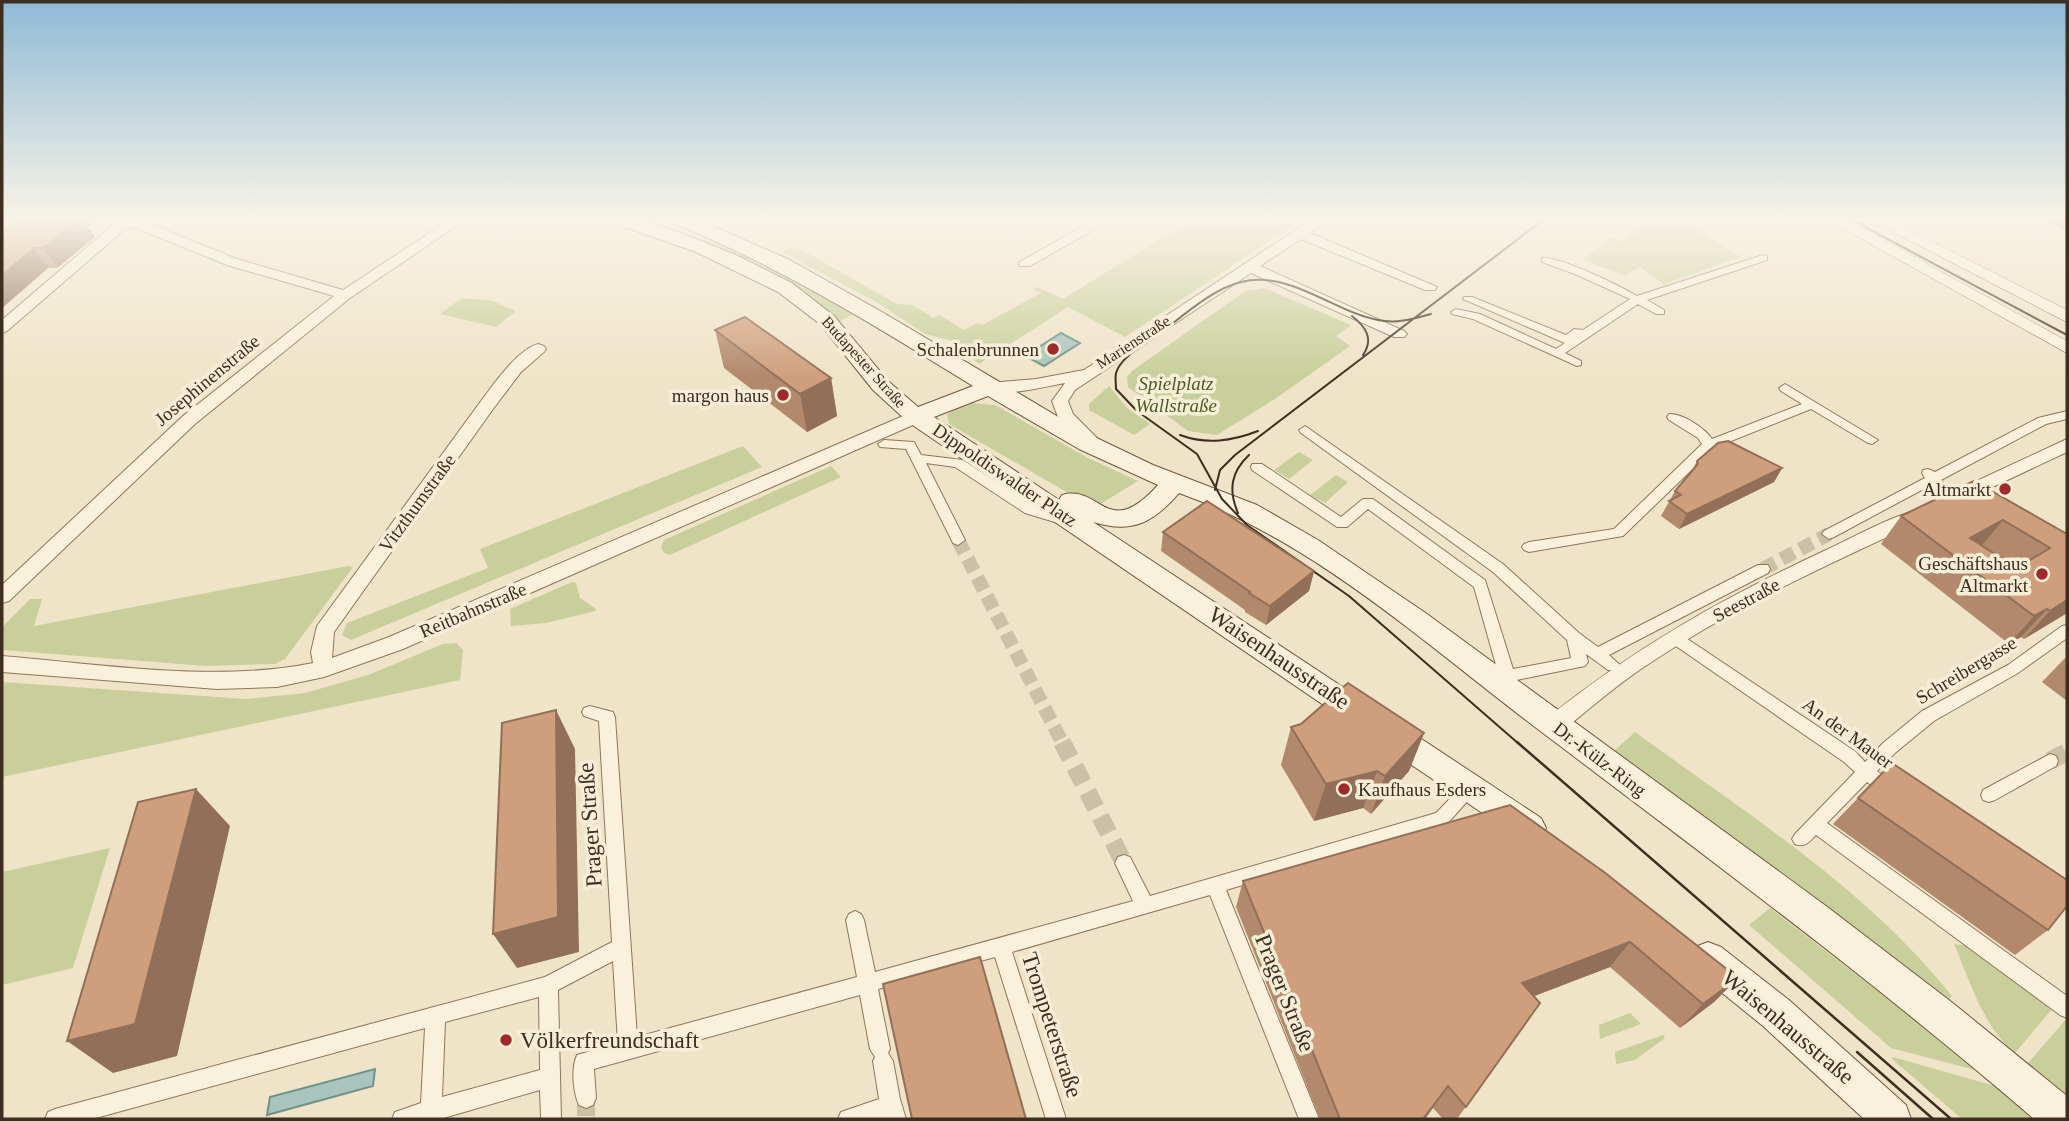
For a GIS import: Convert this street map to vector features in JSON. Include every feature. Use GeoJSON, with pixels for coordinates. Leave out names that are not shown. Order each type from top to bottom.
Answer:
{"type":"FeatureCollection","features":[{"type":"Feature","properties":{"kind":"main road","name":"Budapester Straße"},"geometry":{"type":"LineString","coordinates":[[755,272],[795,295],[826,318],[895,401],[916,416]]}},
{"type":"Feature","properties":{"kind":"main road","name":"Budapester Straße"},"geometry":{"type":"LineString","coordinates":[[801,272],[869,310],[989,388]]}},
{"type":"Feature","properties":{"kind":"main road"},"geometry":{"type":"LineString","coordinates":[[916,416],[946,402],[989,388],[1102,452]]}},
{"type":"Feature","properties":{"kind":"main road","name":"Dippoldiswalder Platz"},"geometry":{"type":"LineString","coordinates":[[916,416],[1086,529]]}},
{"type":"Feature","properties":{"kind":"main road","name":"Dr.-Külz-Ring"},"geometry":{"type":"LineString","coordinates":[[1102,452],[1241,507],[1297,539],[1351,575],[1936,1010],[2064,1119]]}},
{"type":"Feature","properties":{"kind":"main road"},"geometry":{"type":"LineString","coordinates":[[1020,484],[1063,496],[1096,515],[1117,521],[1134,516],[1153,505],[1175,482]]}},
{"type":"Feature","properties":{"kind":"main road","name":"Waisenhausstraße"},"geometry":{"type":"LineString","coordinates":[[1086,529],[1472,787],[1559,849]]}},
{"type":"Feature","properties":{"kind":"main road","name":"Waisenhausstraße"},"geometry":{"type":"LineString","coordinates":[[1678,936],[1776,1013],[1892,1119]]}},
{"type":"Feature","properties":{"kind":"street"},"geometry":{"type":"LineString","coordinates":[[2,328],[67,272]]}},
{"type":"Feature","properties":{"kind":"street"},"geometry":{"type":"LineString","coordinates":[[267,272],[345,295]]}},
{"type":"Feature","properties":{"kind":"street","name":"Josephinenstraße"},"geometry":{"type":"LineString","coordinates":[[2,596],[189,420],[345,295],[379,272]]}},
{"type":"Feature","properties":{"kind":"street","name":"Marienstraße"},"geometry":{"type":"LineString","coordinates":[[1102,452],[1065,416],[1060,404],[1069,387],[1242,272]]}},
{"type":"Feature","properties":{"kind":"street"},"geometry":{"type":"LineString","coordinates":[[1262,272],[1399,334]]}},
{"type":"Feature","properties":{"kind":"street"},"geometry":{"type":"LineString","coordinates":[[1394,272],[1430,287]]}},
{"type":"Feature","properties":{"kind":"street"},"geometry":{"type":"LineString","coordinates":[[1578,272],[1660,312]]}},
{"type":"Feature","properties":{"kind":"street"},"geometry":{"type":"LineString","coordinates":[[1468,299],[1567,340],[1633,297],[1715,272]]}},
{"type":"Feature","properties":{"kind":"street"},"geometry":{"type":"LineString","coordinates":[[1930,272],[2067,348]]}},
{"type":"Feature","properties":{"kind":"street"},"geometry":{"type":"LineString","coordinates":[[1980,272],[2067,317]]}},
{"type":"Feature","properties":{"kind":"street"},"geometry":{"type":"LineString","coordinates":[[1557,353],[1633,297]]}},
{"type":"Feature","properties":{"kind":"street"},"geometry":{"type":"LineString","coordinates":[[1456,312],[1502,324],[1577,363]]}},
{"type":"Feature","properties":{"kind":"street","name":"Vitzthumstraße"},"geometry":{"type":"LineString","coordinates":[[324,668],[321,652],[324,631],[494,396],[515,369],[538,349]]}},
{"type":"Feature","properties":{"kind":"street","name":"Marienstraße"},"geometry":{"type":"LineString","coordinates":[[989,388],[1037,384],[1087,373]]}},
{"type":"Feature","properties":{"kind":"street"},"geometry":{"type":"LineString","coordinates":[[1785,388],[1872,440]]}},
{"type":"Feature","properties":{"kind":"street"},"geometry":{"type":"LineString","coordinates":[[1529,547],[1618,533],[1711,449],[1812,404]]}},
{"type":"Feature","properties":{"kind":"street"},"geometry":{"type":"LineString","coordinates":[[1829,534],[1930,475],[2042,421],[2067,415]]}},
{"type":"Feature","properties":{"kind":"street","name":"Reitbahnstraße"},"geometry":{"type":"LineString","coordinates":[[2,664],[217,681],[277,679],[324,668],[396,643],[916,416]]}},
{"type":"Feature","properties":{"kind":"street"},"geometry":{"type":"LineString","coordinates":[[1673,417],[1703,435],[1711,449]]}},
{"type":"Feature","properties":{"kind":"street"},"geometry":{"type":"LineString","coordinates":[[1305,430],[1498,568],[1574,637],[1613,666]]}},
{"type":"Feature","properties":{"kind":"street"},"geometry":{"type":"LineString","coordinates":[[884,444],[910,445],[958,540]]}},
{"type":"Feature","properties":{"kind":"street","name":"Seestraße"},"geometry":{"type":"LineString","coordinates":[[1554,725],[1621,672],[1675,638],[1861,542],[2067,446]]}},
{"type":"Feature","properties":{"kind":"street"},"geometry":{"type":"LineString","coordinates":[[915,458],[958,463],[1030,510],[1086,529]]}},
{"type":"Feature","properties":{"kind":"street"},"geometry":{"type":"LineString","coordinates":[[1256,467],[1342,524],[1368,502],[1377,481]]}},
{"type":"Feature","properties":{"kind":"street"},"geometry":{"type":"LineString","coordinates":[[1930,475],[1952,500],[1977,515]]}},
{"type":"Feature","properties":{"kind":"street"},"geometry":{"type":"LineString","coordinates":[[1368,502],[1480,583],[1507,676],[1580,662],[1574,637]]}},
{"type":"Feature","properties":{"kind":"street","name":"Seestraße"},"geometry":{"type":"LineString","coordinates":[[1597,654],[1763,569]]}},
{"type":"Feature","properties":{"kind":"street","name":"Schreibergasse"},"geometry":{"type":"LineString","coordinates":[[1801,839],[1889,748],[1928,716],[2013,669],[2067,630]]}},
{"type":"Feature","properties":{"kind":"street","name":"An der Mauer"},"geometry":{"type":"LineString","coordinates":[[1675,638],[1850,757],[1866,773],[1909,802]]}},
{"type":"Feature","properties":{"kind":"street","name":"Prager Straße"},"geometry":{"type":"LineString","coordinates":[[590,712],[607,717],[628,1051]]}},
{"type":"Feature","properties":{"kind":"street"},"geometry":{"type":"LineString","coordinates":[[1989,795],[2050,761]]}},
{"type":"Feature","properties":{"kind":"street"},"geometry":{"type":"LineString","coordinates":[[586,1097],[584,1062],[1146,906],[1441,819],[1472,787]]}},
{"type":"Feature","properties":{"kind":"street"},"geometry":{"type":"LineString","coordinates":[[1815,825],[2067,1007]]}},
{"type":"Feature","properties":{"kind":"street"},"geometry":{"type":"LineString","coordinates":[[1124,863],[1146,906]]}},
{"type":"Feature","properties":{"kind":"street","name":"Prager Straße"},"geometry":{"type":"LineString","coordinates":[[1215,886],[1309,1119]]}},
{"type":"Feature","properties":{"kind":"street"},"geometry":{"type":"LineString","coordinates":[[848,1119],[893,1115],[855,920]]}},
{"type":"Feature","properties":{"kind":"street","name":"Trompeterstraße"},"geometry":{"type":"LineString","coordinates":[[1001,946],[1056,1119]]}},
{"type":"Feature","properties":{"kind":"street"},"geometry":{"type":"LineString","coordinates":[[55,1119],[548,985],[622,947]]}},
{"type":"Feature","properties":{"kind":"street"},"geometry":{"type":"LineString","coordinates":[[548,985],[551,1119]]}},
{"type":"Feature","properties":{"kind":"street"},"geometry":{"type":"LineString","coordinates":[[430,1115],[436,1016]]}},
{"type":"Feature","properties":{"kind":"street"},"geometry":{"type":"LineString","coordinates":[[402,1119],[430,1115],[550,1077]]}},
{"type":"Feature","properties":{"kind":"green space"},"geometry":{"type":"Polygon","coordinates":[[[763,272],[781,272],[855,313],[840,321],[796,288],[763,272]]]}},
{"type":"Feature","properties":{"kind":"green space"},"geometry":{"type":"Polygon","coordinates":[[[820,272],[841,272],[897,304],[912,305],[934,318],[939,315],[964,330],[978,323],[982,325],[1041,293],[1034,289],[1037,287],[1063,299],[1106,272],[1222,272],[1125,337],[1068,307],[979,364],[949,340],[925,334],[878,303],[820,272]]]}},
{"type":"Feature","properties":{"kind":"green space"},"geometry":{"type":"Polygon","coordinates":[[[1648,272],[1697,272],[1664,284],[1648,272]]]}},
{"type":"Feature","properties":{"kind":"green space","name":"Spielplatz Wallstraße"},"geometry":{"type":"Polygon","coordinates":[[[1264,288],[1351,325],[1336,336],[1350,346],[1275,399],[1217,435],[1188,431],[1128,387],[1127,377],[1132,371],[1245,291],[1264,288]]]}},
{"type":"Feature","properties":{"kind":"green space"},"geometry":{"type":"Polygon","coordinates":[[[462,298],[493,301],[516,311],[496,327],[440,314],[462,298]]]}},
{"type":"Feature","properties":{"kind":"green space"},"geometry":{"type":"Polygon","coordinates":[[[1109,386],[1127,408],[1150,424],[1134,435],[1089,410],[1089,404],[1109,386]]]}},
{"type":"Feature","properties":{"kind":"green space"},"geometry":{"type":"Polygon","coordinates":[[[970,403],[995,405],[1088,458],[1138,481],[1094,508],[949,424],[947,415],[956,407],[970,403]]]}},
{"type":"Feature","properties":{"kind":"green space"},"geometry":{"type":"Polygon","coordinates":[[[743,446],[762,467],[351,640],[342,635],[347,623],[488,568],[480,549],[743,446]]]}},
{"type":"Feature","properties":{"kind":"green space"},"geometry":{"type":"Polygon","coordinates":[[[1299,452],[1313,460],[1289,479],[1274,470],[1299,452]]]}},
{"type":"Feature","properties":{"kind":"green space"},"geometry":{"type":"Polygon","coordinates":[[[831,466],[841,477],[670,555],[664,553],[661,547],[664,540],[831,466]]]}},
{"type":"Feature","properties":{"kind":"green space"},"geometry":{"type":"Polygon","coordinates":[[[1336,475],[1348,482],[1325,503],[1310,495],[1336,475]]]}},
{"type":"Feature","properties":{"kind":"green space"},"geometry":{"type":"Polygon","coordinates":[[[353,567],[285,659],[275,664],[206,666],[2,650],[2,627],[30,599],[42,599],[34,626],[353,567]]]}},
{"type":"Feature","properties":{"kind":"green space"},"geometry":{"type":"Polygon","coordinates":[[[572,582],[576,583],[580,598],[596,609],[595,611],[546,623],[511,626],[510,609],[572,582]]]}},
{"type":"Feature","properties":{"kind":"green space"},"geometry":{"type":"Polygon","coordinates":[[[456,643],[463,650],[460,680],[2,777],[2,682],[246,699],[305,693],[368,675],[443,644],[456,643]]]}},
{"type":"Feature","properties":{"kind":"green space"},"geometry":{"type":"Polygon","coordinates":[[[1635,732],[1843,886],[1918,957],[1952,996],[1949,1000],[1613,752],[1635,732]]]}},
{"type":"Feature","properties":{"kind":"green space"},"geometry":{"type":"Polygon","coordinates":[[[110,848],[73,968],[2,985],[2,872],[110,848]]]}},
{"type":"Feature","properties":{"kind":"green space"},"geometry":{"type":"Polygon","coordinates":[[[1770,908],[1983,1072],[1891,1048],[1749,925],[1770,908]]]}},
{"type":"Feature","properties":{"kind":"green space"},"geometry":{"type":"Polygon","coordinates":[[[1954,944],[1971,946],[2053,1008],[2015,1053],[1986,1017],[1954,944]]]}},
{"type":"Feature","properties":{"kind":"green space"},"geometry":{"type":"Polygon","coordinates":[[[1630,1013],[1641,1024],[1600,1039],[1599,1025],[1630,1013]]]}},
{"type":"Feature","properties":{"kind":"green space"},"geometry":{"type":"Polygon","coordinates":[[[2067,1018],[2067,1097],[2028,1063],[2067,1018]]]}},
{"type":"Feature","properties":{"kind":"green space"},"geometry":{"type":"Polygon","coordinates":[[[1663,1035],[1665,1038],[1635,1060],[1616,1064],[1615,1052],[1663,1035]]]}},
{"type":"Feature","properties":{"kind":"green space"},"geometry":{"type":"Polygon","coordinates":[[[1893,1057],[2002,1088],[2037,1119],[1962,1119],[1892,1059],[1893,1057]]]}},
{"type":"Feature","properties":{"kind":"water","name":"Schalenbrunnen"},"geometry":{"type":"Polygon","coordinates":[[[1061,333],[1080,343],[1044,366],[1025,356],[1061,333]]]}},
{"type":"Feature","properties":{"kind":"water"},"geometry":{"type":"Polygon","coordinates":[[[375,1069],[373,1086],[267,1115],[270,1097],[375,1069]]]}},
{"type":"Feature","properties":{"kind":"building"},"geometry":{"type":"Polygon","coordinates":[[[745,317],[831,378],[800,394],[715,330],[745,317]]]}},
{"type":"Feature","properties":{"kind":"building"},"geometry":{"type":"Polygon","coordinates":[[[1728,441],[1782,468],[1687,514],[1669,501],[1681,495],[1675,491],[1698,464],[1697,461],[1718,443],[1728,441]]]}},
{"type":"Feature","properties":{"kind":"building"},"geometry":{"type":"Polygon","coordinates":[[[1974,481],[2067,534],[2067,600],[2050,611],[2047,609],[2034,616],[1901,516],[1974,481]],[[2003,520],[1970,538],[2017,568],[2050,548],[2003,520]]]}},
{"type":"Feature","properties":{"kind":"building"},"geometry":{"type":"Polygon","coordinates":[[[1207,501],[1314,571],[1270,606],[1249,593],[1163,532],[1207,501]]]}},
{"type":"Feature","properties":{"kind":"building"},"geometry":{"type":"Polygon","coordinates":[[[1348,683],[1424,733],[1385,776],[1377,771],[1326,784],[1291,727],[1301,724],[1348,683]]]}},
{"type":"Feature","properties":{"kind":"building"},"geometry":{"type":"Polygon","coordinates":[[[556,710],[558,917],[493,934],[502,723],[556,710]]]}},
{"type":"Feature","properties":{"kind":"building"},"geometry":{"type":"Polygon","coordinates":[[[1892,763],[2067,880],[2067,906],[2048,930],[1858,798],[1892,763]]]}},
{"type":"Feature","properties":{"kind":"building"},"geometry":{"type":"Polygon","coordinates":[[[196,789],[135,1024],[67,1041],[138,802],[196,789]]]}},
{"type":"Feature","properties":{"kind":"building"},"geometry":{"type":"Polygon","coordinates":[[[1510,805],[1604,872],[1738,978],[1703,1004],[1630,942],[1522,983],[1540,1003],[1466,1107],[1448,1086],[1423,1119],[1340,1119],[1243,881],[1510,805]]]}},
{"type":"Feature","properties":{"kind":"building"},"geometry":{"type":"Polygon","coordinates":[[[980,957],[1026,1119],[912,1119],[883,984],[980,957]]]}},
{"type":"Feature","properties":{"kind":"tunnel"},"geometry":{"type":"LineString","coordinates":[[1763,569],[1829,534]]}},
{"type":"Feature","properties":{"kind":"tunnel"},"geometry":{"type":"LineString","coordinates":[[958,540],[1063,744]]}},
{"type":"Feature","properties":{"kind":"tunnel"},"geometry":{"type":"LineString","coordinates":[[1062,742],[1124,863]]}},
{"type":"Feature","properties":{"kind":"tunnel"},"geometry":{"type":"LineString","coordinates":[[2050,761],[2067,752]]}},
{"type":"Feature","properties":{"kind":"tunnel"},"geometry":{"type":"LineString","coordinates":[[586,1098],[586,1119]]}},
{"type":"Feature","properties":{"kind":"tram line"},"geometry":{"type":"LineString","coordinates":[[1414,318],[1474,272]]}},
{"type":"Feature","properties":{"kind":"tram line"},"geometry":{"type":"LineString","coordinates":[[1950,272],[2067,335]]}},
{"type":"Feature","properties":{"kind":"tram line"},"geometry":{"type":"LineString","coordinates":[[1216,488],[1197,454],[1137,411],[1116,389],[1116,373],[1128,356],[1209,297],[1241,282],[1259,280],[1294,286],[1378,320],[1414,318]]}},
{"type":"Feature","properties":{"kind":"tram line"},"geometry":{"type":"LineString","coordinates":[[1414,318],[1431,314]]}},
{"type":"Feature","properties":{"kind":"tram line"},"geometry":{"type":"LineString","coordinates":[[1352,316],[1367,334],[1368,344],[1363,355]]}},
{"type":"Feature","properties":{"kind":"tram line"},"geometry":{"type":"LineString","coordinates":[[1216,488],[1220,470],[1235,455],[1414,318]]}},
{"type":"Feature","properties":{"kind":"tram line"},"geometry":{"type":"LineString","coordinates":[[1180,435],[1200,440],[1219,440],[1258,431]]}},
{"type":"Feature","properties":{"kind":"tram line"},"geometry":{"type":"LineString","coordinates":[[1238,513],[1233,497],[1233,482],[1238,468],[1249,455]]}},
{"type":"Feature","properties":{"kind":"tram line"},"geometry":{"type":"LineString","coordinates":[[1216,488],[1222,499],[1247,525],[1349,596],[1519,744]]}},
{"type":"Feature","properties":{"kind":"tram line"},"geometry":{"type":"LineString","coordinates":[[1517,742],[1951,1119]]}},
{"type":"Feature","properties":{"kind":"tram line"},"geometry":{"type":"LineString","coordinates":[[1857,1052],[1933,1119]]}},
{"type":"Feature","properties":{"kind":"place","name":"Schalenbrunnen"},"geometry":{"type":"Point","coordinates":[1053,349]}},
{"type":"Feature","properties":{"kind":"place","name":"margon haus"},"geometry":{"type":"Point","coordinates":[783,395]}},
{"type":"Feature","properties":{"kind":"place","name":"Altmarkt"},"geometry":{"type":"Point","coordinates":[2005,489]}},
{"type":"Feature","properties":{"kind":"place","name":"Geschäftshaus Altmarkt"},"geometry":{"type":"Point","coordinates":[2042,574]}},
{"type":"Feature","properties":{"kind":"place","name":"Kaufhaus Esders"},"geometry":{"type":"Point","coordinates":[1344,789]}},
{"type":"Feature","properties":{"kind":"place","name":"Völkerfreundschaft"},"geometry":{"type":"Point","coordinates":[506,1040]}}]}
